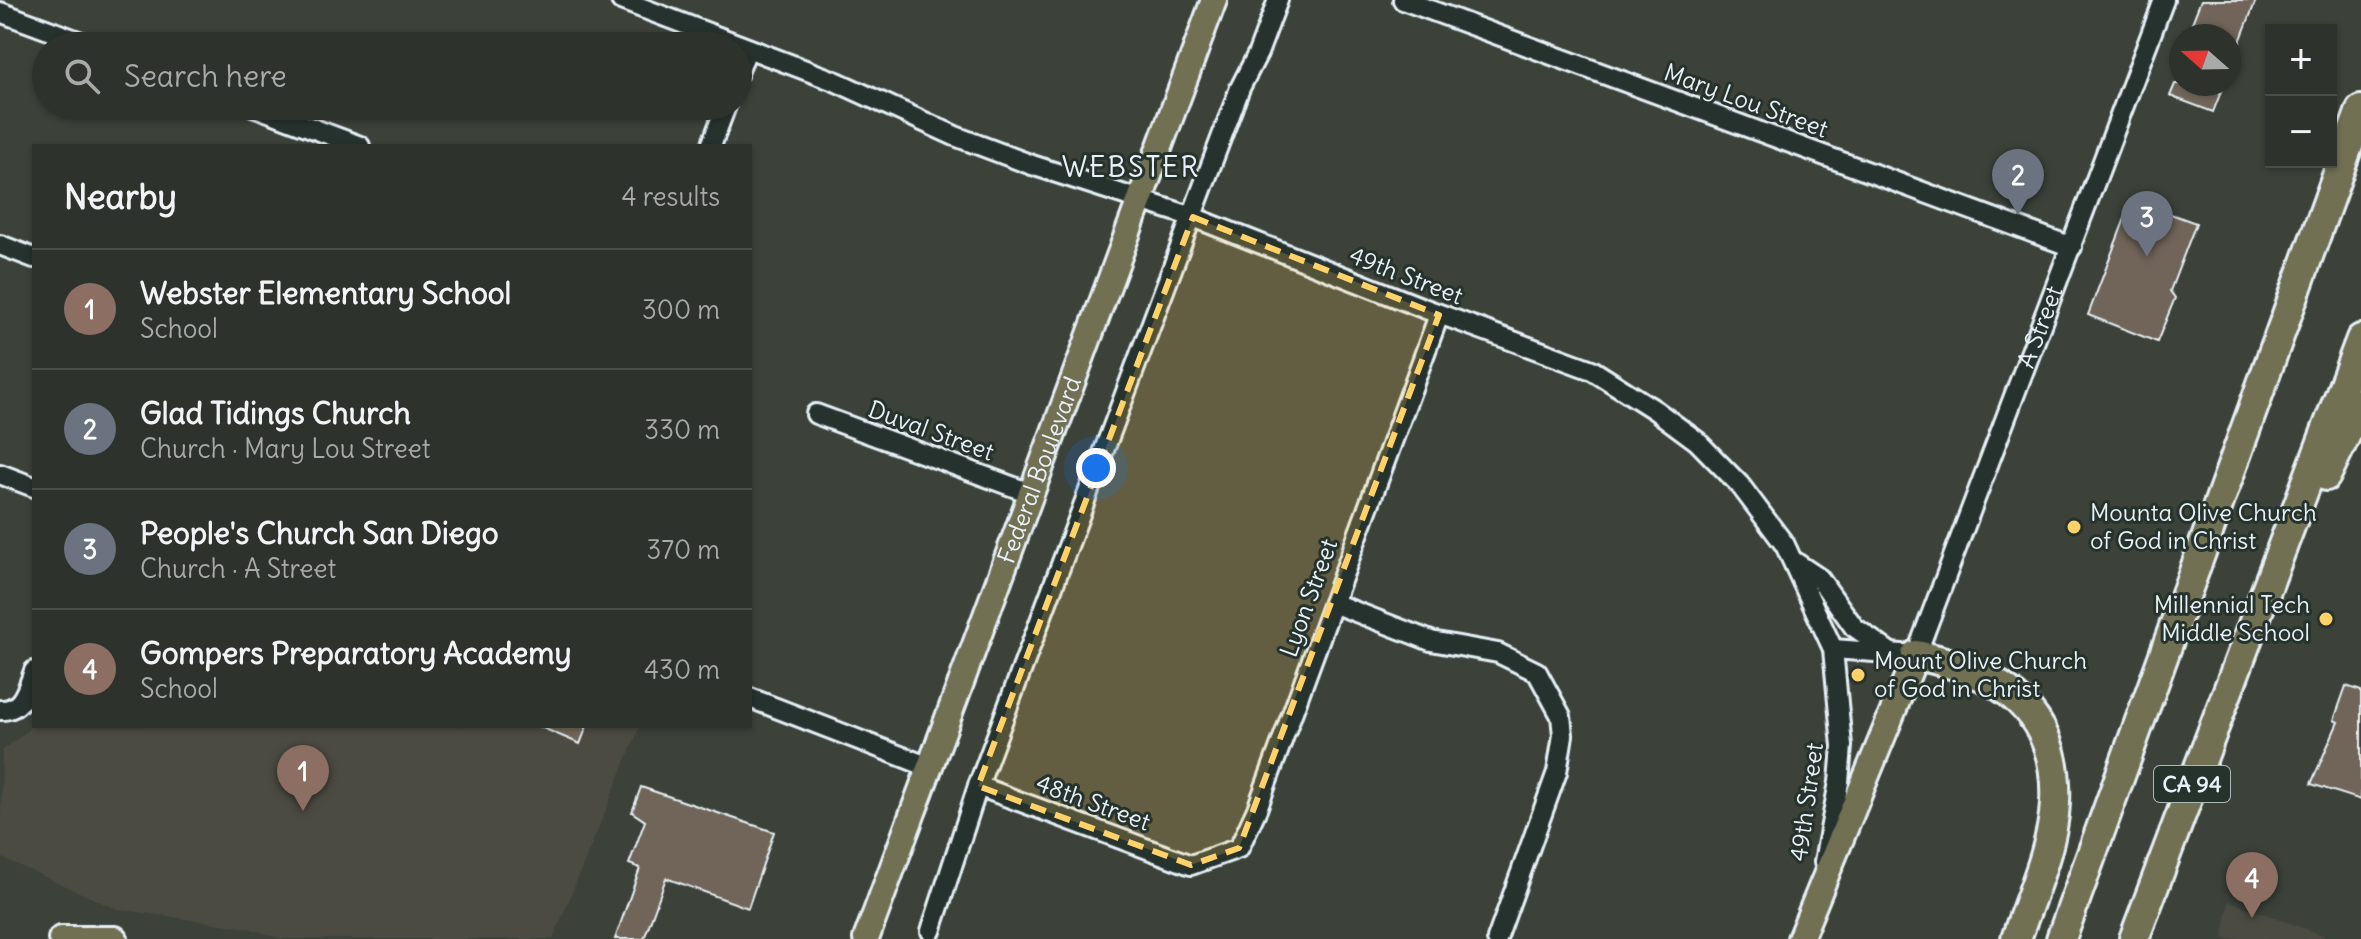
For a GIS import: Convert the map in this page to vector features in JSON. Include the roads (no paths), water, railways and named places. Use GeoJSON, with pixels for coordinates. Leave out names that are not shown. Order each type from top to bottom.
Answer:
{"type":"FeatureCollection","features":[{"type":"Feature","properties":{"kind":"highway","name":"CA 94"},"geometry":{"type":"LineString","coordinates":[[2061,939],[2361,110]]}},
{"type":"Feature","properties":{"kind":"highway","name":"CA 94"},"geometry":{"type":"LineString","coordinates":[[2134,939],[2361,339]]}},
{"type":"Feature","properties":{"kind":"highway"},"geometry":{"type":"LineString","coordinates":[[2236,664],[2361,403]]}},
{"type":"Feature","properties":{"kind":"highway"},"geometry":{"type":"LineString","coordinates":[[1904,654],[1958,663],[2011,691],[2027,706],[2054,765],[2056,806],[2016,939]]}},
{"type":"Feature","properties":{"kind":"highway"},"geometry":{"type":"LineString","coordinates":[[2141,939],[2148,905]]}},
{"type":"Feature","properties":{"kind":"main road","name":"Federal Boulevard"},"geometry":{"type":"LineString","coordinates":[[866,939],[1214,0]]}},
{"type":"Feature","properties":{"kind":"main road","name":"A Street"},"geometry":{"type":"LineString","coordinates":[[1800,939],[1904,654]]}},
{"type":"Feature","properties":{"kind":"main road"},"geometry":{"type":"LineString","coordinates":[[61,939],[115,939]]}},
{"type":"Feature","properties":{"kind":"street","name":"49th Street"},"geometry":{"type":"LineString","coordinates":[[621,0],[706,32]]}},
{"type":"Feature","properties":{"kind":"street"},"geometry":{"type":"LineString","coordinates":[[649,0],[665,15]]}},
{"type":"Feature","properties":{"kind":"street"},"geometry":{"type":"LineString","coordinates":[[931,931],[978,786],[1240,88],[1258,53],[1278,0]]}},
{"type":"Feature","properties":{"kind":"street","name":"Mary Lou Street"},"geometry":{"type":"LineString","coordinates":[[1403,0],[2072,247]]}},
{"type":"Feature","properties":{"kind":"street","name":"A Street"},"geometry":{"type":"LineString","coordinates":[[1904,654],[2072,247],[2164,0]]}},
{"type":"Feature","properties":{"kind":"street"},"geometry":{"type":"LineString","coordinates":[[0,12],[54,32]]}},
{"type":"Feature","properties":{"kind":"street","name":"49th Street"},"geometry":{"type":"LineString","coordinates":[[752,51],[837,82],[973,143],[1193,217],[1439,315],[1592,370],[1697,441],[1740,485],[1793,560],[1833,649],[1842,746],[1839,782],[1817,892]]}},
{"type":"Feature","properties":{"kind":"street"},"geometry":{"type":"LineString","coordinates":[[290,120],[355,144]]}},
{"type":"Feature","properties":{"kind":"street"},"geometry":{"type":"LineString","coordinates":[[712,144],[721,120]]}},
{"type":"Feature","properties":{"kind":"street"},"geometry":{"type":"LineString","coordinates":[[0,245],[32,257]]}},
{"type":"Feature","properties":{"kind":"street","name":"Lyon Street"},"geometry":{"type":"LineString","coordinates":[[1191,865],[1239,848],[1247,835],[1439,315]]}},
{"type":"Feature","properties":{"kind":"street","name":"Duval Street"},"geometry":{"type":"LineString","coordinates":[[816,414],[1030,493]]}},
{"type":"Feature","properties":{"kind":"street"},"geometry":{"type":"LineString","coordinates":[[0,474],[32,486]]}},
{"type":"Feature","properties":{"kind":"street"},"geometry":{"type":"LineString","coordinates":[[1793,560],[1819,578],[1854,627],[1904,654]]}},
{"type":"Feature","properties":{"kind":"street"},"geometry":{"type":"LineString","coordinates":[[1333,603],[1431,641],[1498,653],[1537,672],[1561,716],[1563,735],[1557,772],[1497,939]]}},
{"type":"Feature","properties":{"kind":"street"},"geometry":{"type":"LineString","coordinates":[[1833,649],[1904,654]]}},
{"type":"Feature","properties":{"kind":"street"},"geometry":{"type":"LineString","coordinates":[[5,710],[22,701],[32,676]]}},
{"type":"Feature","properties":{"kind":"street"},"geometry":{"type":"LineString","coordinates":[[752,699],[929,767]]}},
{"type":"Feature","properties":{"kind":"street","name":"48th Street"},"geometry":{"type":"LineString","coordinates":[[978,786],[1191,865]]}},
{"type":"Feature","properties":{"kind":"place","name":"Glad Tidings Church"},"geometry":{"type":"Point","coordinates":[2018,215]}},
{"type":"Feature","properties":{"kind":"place","name":"People's Church San Diego"},"geometry":{"type":"Point","coordinates":[2147,257]}},
{"type":"Feature","properties":{"kind":"place","name":"Mounta Olive Church of God in Christ"},"geometry":{"type":"Point","coordinates":[2074,527]}},
{"type":"Feature","properties":{"kind":"place","name":"Millennial Tech Middle School"},"geometry":{"type":"Point","coordinates":[2326,619]}},
{"type":"Feature","properties":{"kind":"place","name":"Mount Olive Church of God in Christ"},"geometry":{"type":"Point","coordinates":[1858,675]}},
{"type":"Feature","properties":{"kind":"place","name":"Webster Elementary School"},"geometry":{"type":"Point","coordinates":[303,811]}},
{"type":"Feature","properties":{"kind":"place","name":"Gompers Preparatory Academy"},"geometry":{"type":"Point","coordinates":[2252,918]}},
{"type":"Feature","properties":{"kind":"district","name":"WEBSTER"},"geometry":{"type":"Point","coordinates":[1131,167]}}]}
